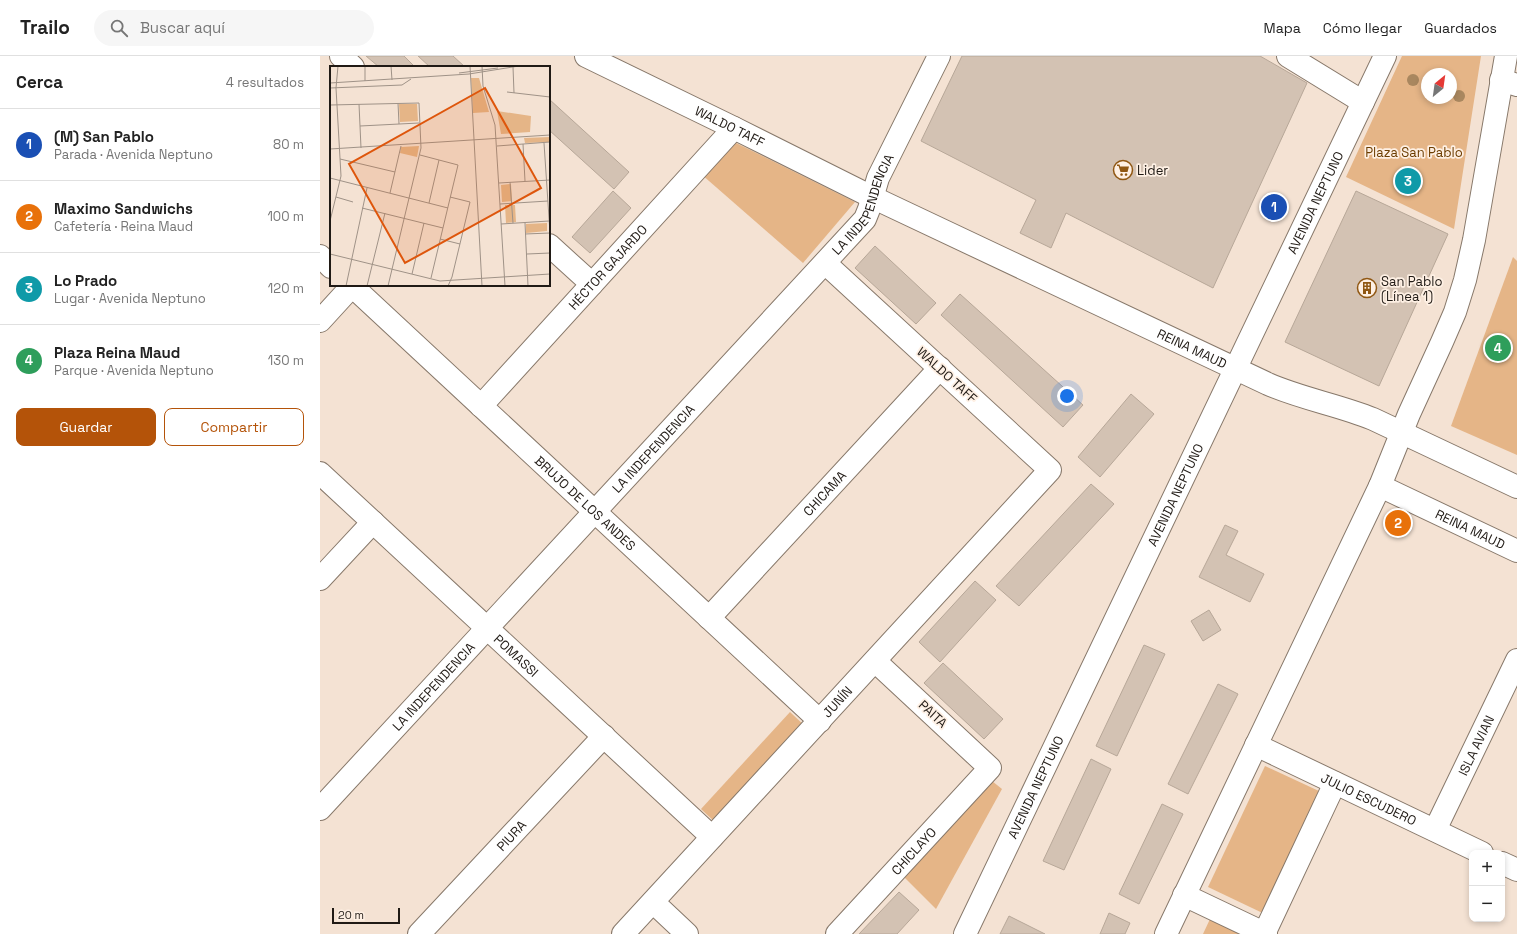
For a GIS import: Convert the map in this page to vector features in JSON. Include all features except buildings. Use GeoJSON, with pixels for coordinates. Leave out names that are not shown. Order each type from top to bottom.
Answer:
{"type":"FeatureCollection","features":[{"type":"Feature","properties":{"kind":"street"},"geometry":{"type":"LineString","coordinates":[[341,56],[352,66]]}},
{"type":"Feature","properties":{"kind":"street","name":"WALDO TAFF"},"geometry":{"type":"LineString","coordinates":[[586,56],[872,197]]}},
{"type":"Feature","properties":{"kind":"street","name":"LA INDEPENDENCIA"},"geometry":{"type":"LineString","coordinates":[[320,810],[865,219],[878,178],[939,56]]}},
{"type":"Feature","properties":{"kind":"street"},"geometry":{"type":"LineString","coordinates":[[1288,56],[1363,102]]}},
{"type":"Feature","properties":{"kind":"street"},"geometry":{"type":"LineString","coordinates":[[1166,934],[1380,486],[1402,432],[1450,324],[1465,280],[1509,82],[1506,56]]}},
{"type":"Feature","properties":{"kind":"street","name":"AVENIDA NEPTUNO"},"geometry":{"type":"LineString","coordinates":[[965,934],[1363,102],[1378,61]]}},
{"type":"Feature","properties":{"kind":"street","name":"HÉCTOR GAJARDO"},"geometry":{"type":"LineString","coordinates":[[482,406],[734,128]]}},
{"type":"Feature","properties":{"kind":"street","name":"REINA MAUD"},"geometry":{"type":"LineString","coordinates":[[872,197],[1287,392],[1353,411],[1402,432],[1517,488]]}},
{"type":"Feature","properties":{"kind":"street"},"geometry":{"type":"LineString","coordinates":[[550,246],[592,284]]}},
{"type":"Feature","properties":{"kind":"street"},"geometry":{"type":"LineString","coordinates":[[320,256],[330,266]]}},
{"type":"Feature","properties":{"kind":"street","name":"WALDO TAFF"},"geometry":{"type":"LineString","coordinates":[[825,264],[1050,470]]}},
{"type":"Feature","properties":{"kind":"street"},"geometry":{"type":"LineString","coordinates":[[320,321],[352,286]]}},
{"type":"Feature","properties":{"kind":"street","name":"BRUJO DE LOS ANDES"},"geometry":{"type":"LineString","coordinates":[[352,286],[820,721]]}},
{"type":"Feature","properties":{"kind":"street","name":"CHICAMA"},"geometry":{"type":"LineString","coordinates":[[709,618],[940,368]]}},
{"type":"Feature","properties":{"kind":"street","name":"JUNÍN"},"geometry":{"type":"LineString","coordinates":[[623,934],[1050,470]]}},
{"type":"Feature","properties":{"kind":"street","name":"POMASSI"},"geometry":{"type":"LineString","coordinates":[[320,473],[712,837]]}},
{"type":"Feature","properties":{"kind":"street","name":"REINA MAUD"},"geometry":{"type":"LineString","coordinates":[[1380,486],[1517,551]]}},
{"type":"Feature","properties":{"kind":"street"},"geometry":{"type":"LineString","coordinates":[[320,579],[373,522]]}},
{"type":"Feature","properties":{"kind":"street","name":"ISLA AVIAN"},"geometry":{"type":"LineString","coordinates":[[1434,830],[1517,660]]}},
{"type":"Feature","properties":{"kind":"street","name":"PAITA"},"geometry":{"type":"LineString","coordinates":[[875,661],[990,768]]}},
{"type":"Feature","properties":{"kind":"street","name":"PIURA"},"geometry":{"type":"LineString","coordinates":[[419,934],[604,736]]}},
{"type":"Feature","properties":{"kind":"street","name":"JULIO ESCUDERO"},"geometry":{"type":"LineString","coordinates":[[1256,745],[1476,850]]}},
{"type":"Feature","properties":{"kind":"street","name":"CHICLAYO"},"geometry":{"type":"LineString","coordinates":[[837,934],[990,768]]}},
{"type":"Feature","properties":{"kind":"street"},"geometry":{"type":"LineString","coordinates":[[1184,895],[1265,934],[1335,783]]}},
{"type":"Feature","properties":{"kind":"street"},"geometry":{"type":"LineString","coordinates":[[1505,864],[1517,870]]}},
{"type":"Feature","properties":{"kind":"street"},"geometry":{"type":"LineString","coordinates":[[652,902],[687,934]]}},
{"type":"Feature","properties":{"kind":"green space","name":"Plaza San Pablo"},"geometry":{"type":"Polygon","coordinates":[[[1402,56],[1481,56],[1454,229],[1346,177],[1402,56]]]}},
{"type":"Feature","properties":{"kind":"green space"},"geometry":{"type":"Polygon","coordinates":[[[730,140],[855,202],[803,263],[701,174],[730,140]]]}},
{"type":"Feature","properties":{"kind":"green space"},"geometry":{"type":"Polygon","coordinates":[[[1513,257],[1517,261],[1517,455],[1451,426],[1513,257]]]}},
{"type":"Feature","properties":{"kind":"green space"},"geometry":{"type":"Polygon","coordinates":[[[790,712],[806,727],[717,824],[701,809],[790,712]]]}},
{"type":"Feature","properties":{"kind":"green space"},"geometry":{"type":"Polygon","coordinates":[[[1265,766],[1334,798],[1277,920],[1208,887],[1265,766]]]}},
{"type":"Feature","properties":{"kind":"green space"},"geometry":{"type":"Polygon","coordinates":[[[992,781],[1002,789],[936,909],[902,875],[992,781]]]}},
{"type":"Feature","properties":{"kind":"green space"},"geometry":{"type":"Polygon","coordinates":[[[1210,919],[1243,934],[1203,934],[1210,919]]]}},
{"type":"Feature","properties":{"kind":"place","name":"Lider"},"geometry":{"type":"Point","coordinates":[1123,170]}},
{"type":"Feature","properties":{"kind":"place","name":"Lo Prado"},"geometry":{"type":"Point","coordinates":[1408,181]}},
{"type":"Feature","properties":{"kind":"place","name":"(M) San Pablo"},"geometry":{"type":"Point","coordinates":[1274,207]}},
{"type":"Feature","properties":{"kind":"place","name":"San Pablo (Línea 1)"},"geometry":{"type":"Point","coordinates":[1367,288]}},
{"type":"Feature","properties":{"kind":"place","name":"Plaza Reina Maud"},"geometry":{"type":"Point","coordinates":[1498,348]}},
{"type":"Feature","properties":{"kind":"place","name":"Maximo Sandwichs"},"geometry":{"type":"Point","coordinates":[1398,523]}}]}
